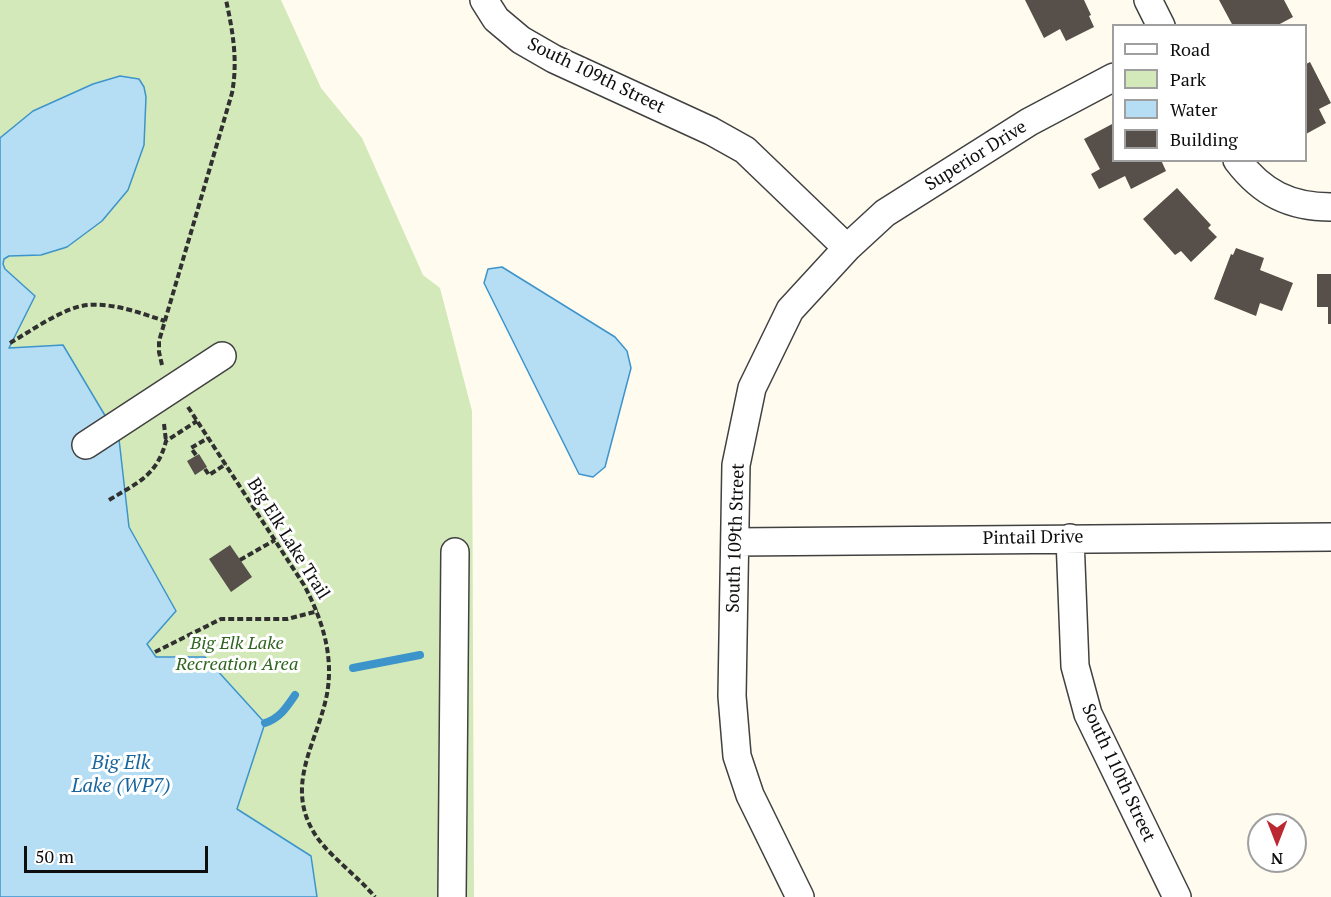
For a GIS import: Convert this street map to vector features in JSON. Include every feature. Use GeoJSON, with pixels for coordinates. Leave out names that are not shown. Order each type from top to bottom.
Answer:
{"type":"FeatureCollection","features":[{"type":"Feature","properties":{"kind":"street","name":"South 109th Street"},"geometry":{"type":"LineString","coordinates":[[484,0],[496,19],[521,40],[554,59],[711,131],[745,150],[847,248],[790,310],[752,388],[736,465],[732,696],[737,756],[750,795],[800,897]]}},
{"type":"Feature","properties":{"kind":"street"},"geometry":{"type":"LineString","coordinates":[[1148,0],[1160,24]]}},
{"type":"Feature","properties":{"kind":"street","name":"Superior Drive"},"geometry":{"type":"LineString","coordinates":[[847,248],[885,213],[1029,122],[1112,78]]}},
{"type":"Feature","properties":{"kind":"street"},"geometry":{"type":"LineString","coordinates":[[1239,162],[1254,181],[1277,196],[1315,207],[1331,207]]}},
{"type":"Feature","properties":{"kind":"street"},"geometry":{"type":"LineString","coordinates":[[86,445],[222,356]]}},
{"type":"Feature","properties":{"kind":"street","name":"Pintail Drive"},"geometry":{"type":"LineString","coordinates":[[735,542],[1331,537]]}},
{"type":"Feature","properties":{"kind":"street","name":"South 110th Street"},"geometry":{"type":"LineString","coordinates":[[1070,538],[1075,666],[1088,714],[1176,897]]}},
{"type":"Feature","properties":{"kind":"street"},"geometry":{"type":"LineString","coordinates":[[452,897],[455,552]]}},
{"type":"Feature","properties":{"kind":"path"},"geometry":{"type":"LineString","coordinates":[[165,371],[159,352],[159,341],[232,93],[236,72],[234,36],[226,0]]}},
{"type":"Feature","properties":{"kind":"path"},"geometry":{"type":"LineString","coordinates":[[10,343],[56,316],[87,305],[119,307],[165,321]]}},
{"type":"Feature","properties":{"kind":"path","name":"Big Elk Lake Trail"},"geometry":{"type":"LineString","coordinates":[[186,403],[276,540],[318,611],[326,638],[329,666],[327,693],[302,778],[303,805],[313,831],[329,851],[360,879],[375,897]]}},
{"type":"Feature","properties":{"kind":"path"},"geometry":{"type":"LineString","coordinates":[[109,500],[152,473],[166,441],[197,421]]}},
{"type":"Feature","properties":{"kind":"path"},"geometry":{"type":"LineString","coordinates":[[196,455],[191,448],[208,438]]}},
{"type":"Feature","properties":{"kind":"path"},"geometry":{"type":"LineString","coordinates":[[205,468],[209,475],[226,464]]}},
{"type":"Feature","properties":{"kind":"path"},"geometry":{"type":"LineString","coordinates":[[240,560],[276,540]]}},
{"type":"Feature","properties":{"kind":"path"},"geometry":{"type":"LineString","coordinates":[[155,652],[221,619],[287,619],[318,611]]}},
{"type":"Feature","properties":{"kind":"green space","name":"Big Elk Lake Recreation Area"},"geometry":{"type":"Polygon","coordinates":[[[0,0],[281,0],[321,88],[362,138],[423,275],[440,288],[472,411],[474,897],[0,897],[0,0]]]}},
{"type":"Feature","properties":{"kind":"water","name":"Big Elk Lake (WP7)"},"geometry":{"type":"Polygon","coordinates":[[[120,76],[139,79],[146,97],[144,145],[128,190],[102,221],[67,247],[41,255],[9,256],[4,259],[5,269],[35,296],[9,348],[63,345],[119,439],[129,527],[176,611],[147,644],[156,657],[205,657],[265,723],[237,809],[311,856],[317,897],[0,897],[0,138],[33,111],[93,84],[120,76]]]}},
{"type":"Feature","properties":{"kind":"water"},"geometry":{"type":"Polygon","coordinates":[[[502,267],[615,337],[627,351],[631,368],[605,467],[593,477],[579,474],[484,283],[488,269],[502,267]]]}},
{"type":"Feature","properties":{"kind":"building"},"geometry":{"type":"Polygon","coordinates":[[[1025,0],[1084,0],[1094,27],[1066,41],[1060,29],[1044,38],[1025,0]]]}},
{"type":"Feature","properties":{"kind":"building"},"geometry":{"type":"Polygon","coordinates":[[[1219,0],[1284,0],[1293,17],[1280,24],[1232,24],[1219,0]]]}},
{"type":"Feature","properties":{"kind":"building"},"geometry":{"type":"Polygon","coordinates":[[[1310,62],[1331,103],[1319,109],[1326,123],[1307,133],[1307,64],[1310,62]]]}},
{"type":"Feature","properties":{"kind":"building"},"geometry":{"type":"Polygon","coordinates":[[[1112,124],[1112,162],[1162,162],[1166,171],[1131,189],[1125,176],[1099,189],[1091,174],[1100,169],[1084,139],[1112,124]]]}},
{"type":"Feature","properties":{"kind":"building"},"geometry":{"type":"Polygon","coordinates":[[[1177,188],[1211,225],[1208,228],[1217,237],[1191,262],[1181,251],[1175,255],[1143,219],[1177,188]]]}},
{"type":"Feature","properties":{"kind":"building"},"geometry":{"type":"Polygon","coordinates":[[[1236,248],[1264,258],[1260,270],[1293,283],[1282,311],[1260,303],[1256,316],[1214,299],[1231,254],[1233,255],[1236,248]]]}},
{"type":"Feature","properties":{"kind":"building"},"geometry":{"type":"Polygon","coordinates":[[[1317,274],[1331,274],[1331,324],[1328,324],[1328,307],[1317,307],[1317,274]]]}},
{"type":"Feature","properties":{"kind":"building"},"geometry":{"type":"Polygon","coordinates":[[[199,454],[207,467],[195,475],[187,461],[199,454]]]}},
{"type":"Feature","properties":{"kind":"building"},"geometry":{"type":"Polygon","coordinates":[[[230,545],[252,577],[231,592],[209,559],[230,545]]]}},
{"type":"Feature","properties":{"kind":"waterway"},"geometry":{"type":"LineString","coordinates":[[353,668],[420,655]]}},
{"type":"Feature","properties":{"kind":"waterway"},"geometry":{"type":"LineString","coordinates":[[265,723],[279,715],[295,695]]}}]}
